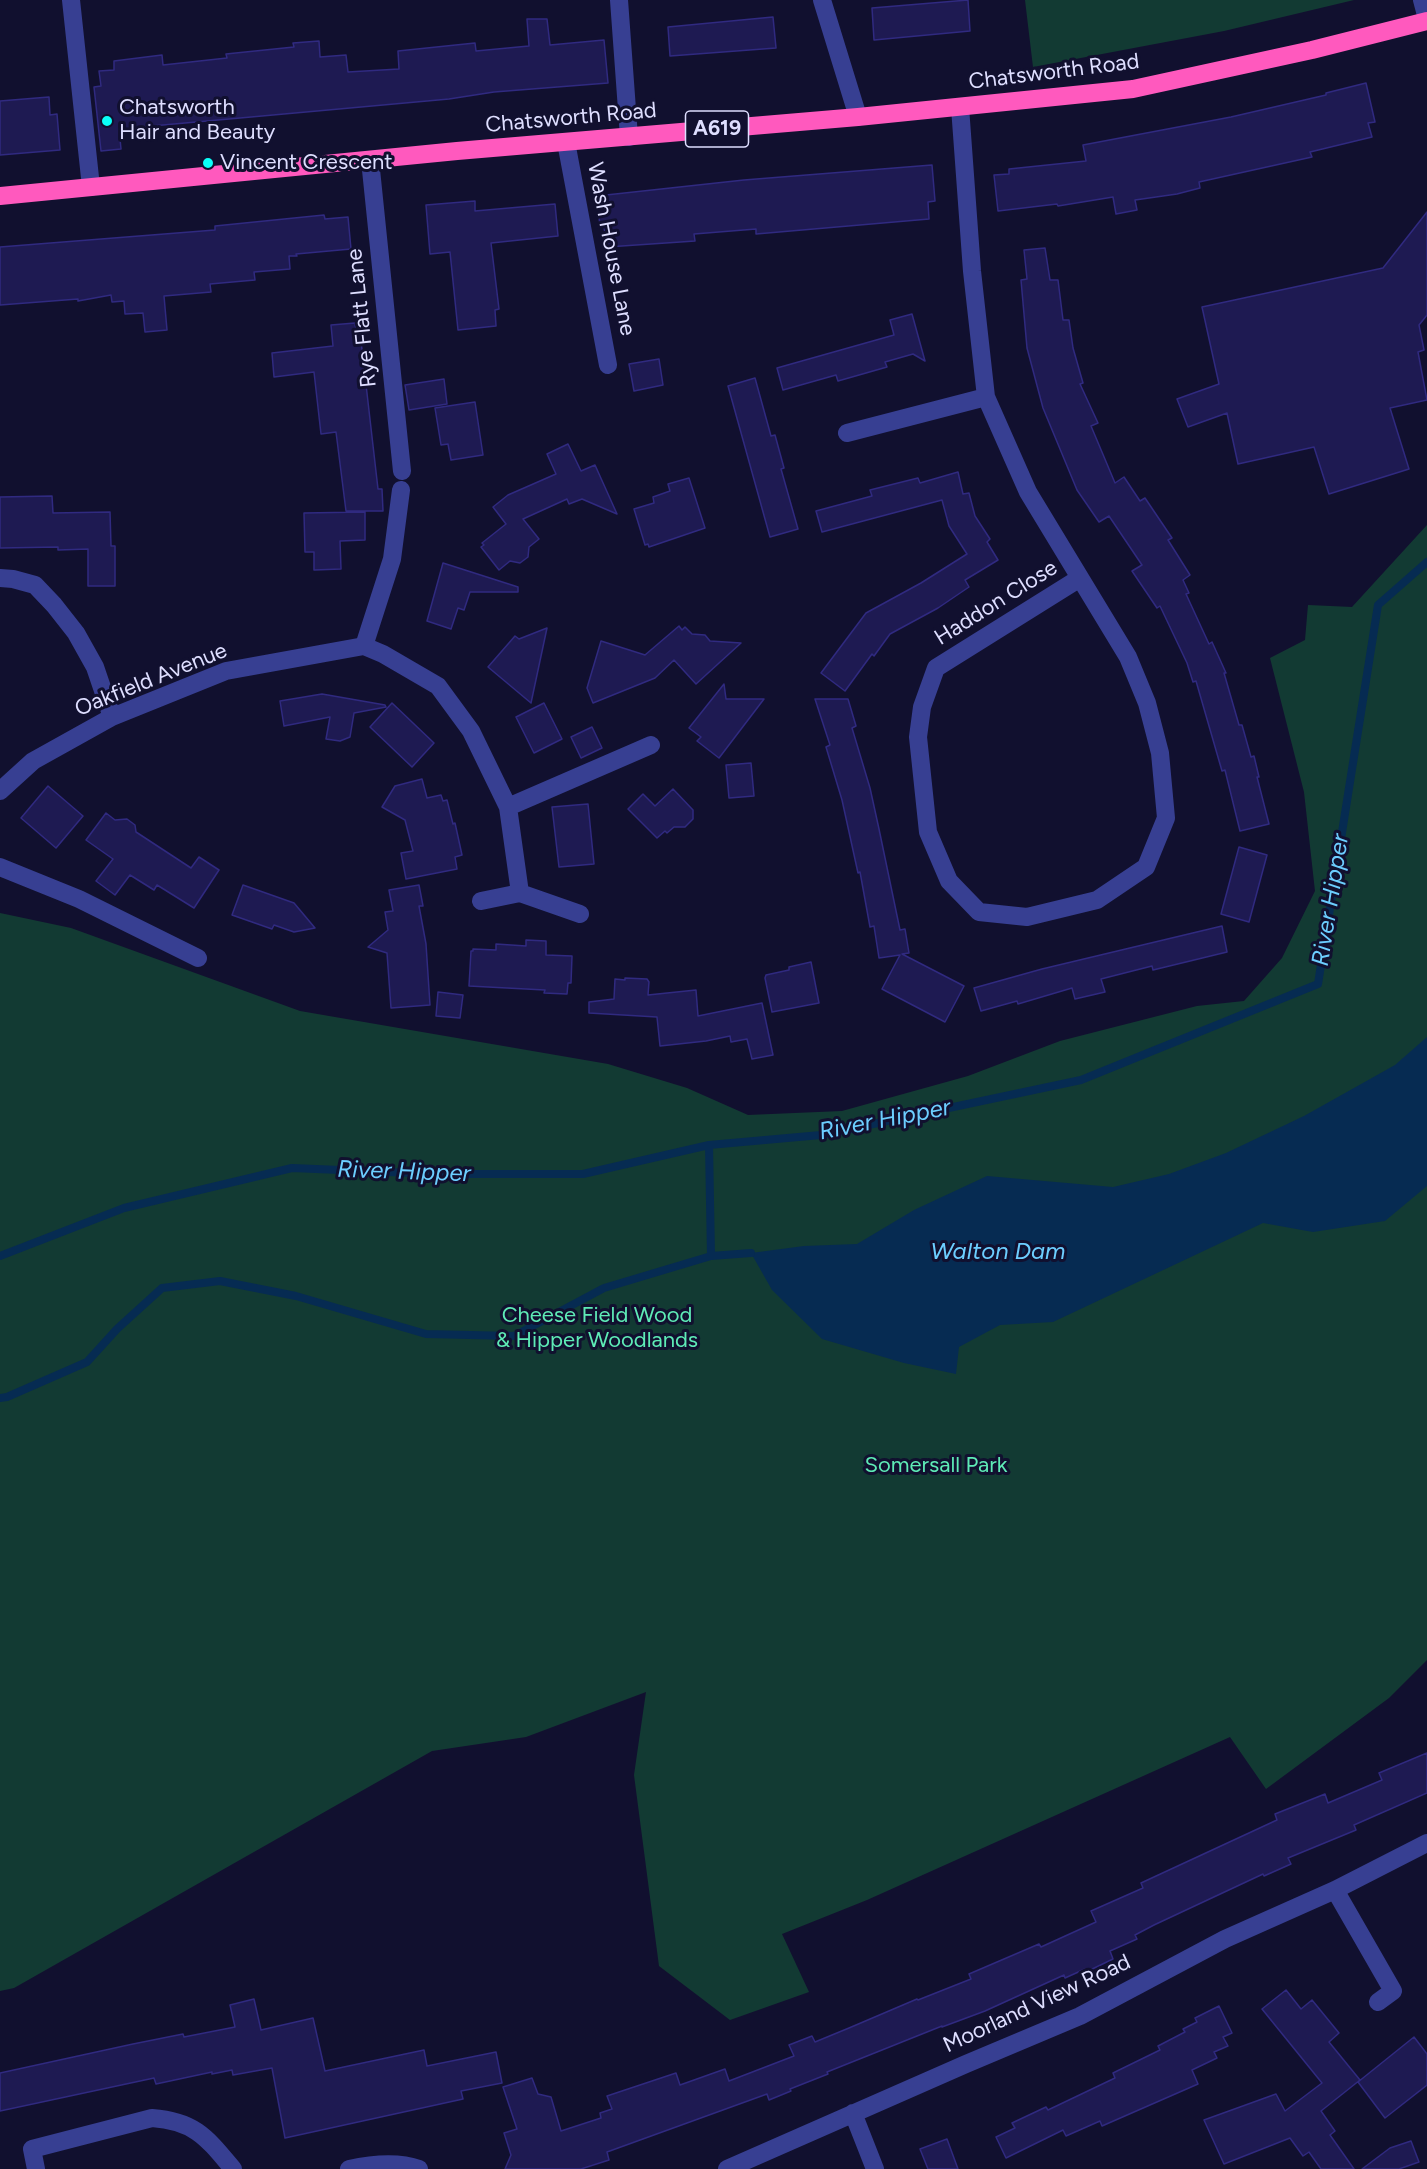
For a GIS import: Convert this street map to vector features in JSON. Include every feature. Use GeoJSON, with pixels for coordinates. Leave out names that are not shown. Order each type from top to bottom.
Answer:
{"type":"FeatureCollection","features":[{"type":"Feature","properties":{"kind":"highway","name":"Chatsworth Road"},"geometry":{"type":"LineString","coordinates":[[0,196],[370,160],[858,117],[1133,89],[1312,50],[1427,20]]}},
{"type":"Feature","properties":{"kind":"street"},"geometry":{"type":"LineString","coordinates":[[70,0],[91,187]]}},
{"type":"Feature","properties":{"kind":"street"},"geometry":{"type":"LineString","coordinates":[[619,0],[629,137]]}},
{"type":"Feature","properties":{"kind":"street"},"geometry":{"type":"LineString","coordinates":[[822,0],[858,117]]}},
{"type":"Feature","properties":{"kind":"street"},"geometry":{"type":"LineString","coordinates":[[1422,0],[1427,20]]}},
{"type":"Feature","properties":{"kind":"street","name":"Haddon Close"},"geometry":{"type":"LineString","coordinates":[[960,106],[972,272],[986,397],[1028,492],[1128,657],[1146,704],[1160,753],[1166,818],[1146,867],[1097,900],[1027,917],[979,912],[949,880],[928,832],[918,737],[922,707],[936,668],[1080,578]]}},
{"type":"Feature","properties":{"kind":"street","name":"Wash House Lane"},"geometry":{"type":"LineString","coordinates":[[566,142],[608,365]]}},
{"type":"Feature","properties":{"kind":"street","name":"Rye Flatt Lane"},"geometry":{"type":"LineString","coordinates":[[370,160],[402,471]]}},
{"type":"Feature","properties":{"kind":"street"},"geometry":{"type":"LineString","coordinates":[[847,433],[986,397]]}},
{"type":"Feature","properties":{"kind":"street"},"geometry":{"type":"LineString","coordinates":[[401,490],[392,559],[364,646],[383,654],[438,686],[471,731],[508,807],[520,893]]}},
{"type":"Feature","properties":{"kind":"street"},"geometry":{"type":"LineString","coordinates":[[0,578],[35,585],[54,605],[76,633],[95,667],[112,717]]}},
{"type":"Feature","properties":{"kind":"street","name":"Oakfield Avenue"},"geometry":{"type":"LineString","coordinates":[[0,791],[33,761],[112,717],[226,671],[364,646]]}},
{"type":"Feature","properties":{"kind":"street"},"geometry":{"type":"LineString","coordinates":[[508,807],[651,745]]}},
{"type":"Feature","properties":{"kind":"street"},"geometry":{"type":"LineString","coordinates":[[0,867],[79,898],[198,958]]}},
{"type":"Feature","properties":{"kind":"street"},"geometry":{"type":"LineString","coordinates":[[481,901],[520,893],[580,914]]}},
{"type":"Feature","properties":{"kind":"street","name":"Moorland View Road"},"geometry":{"type":"LineString","coordinates":[[728,2169],[1080,2016],[1225,1939],[1335,1890],[1427,1843]]}},
{"type":"Feature","properties":{"kind":"street"},"geometry":{"type":"LineString","coordinates":[[1335,1890],[1393,1991],[1378,2002]]}},
{"type":"Feature","properties":{"kind":"street"},"geometry":{"type":"LineString","coordinates":[[853,2113],[875,2169]]}},
{"type":"Feature","properties":{"kind":"street"},"geometry":{"type":"LineString","coordinates":[[36,2169],[32,2150],[152,2118],[170,2119],[192,2127],[211,2143],[233,2169]]}},
{"type":"Feature","properties":{"kind":"street"},"geometry":{"type":"LineString","coordinates":[[349,2169],[404,2163],[419,2169]]}},
{"type":"Feature","properties":{"kind":"green space"},"geometry":{"type":"Polygon","coordinates":[[[1025,0],[1354,0],[1224,31],[1033,67],[1025,0]]]}},
{"type":"Feature","properties":{"kind":"green space","name":"Somersall Park"},"geometry":{"type":"Polygon","coordinates":[[[1427,525],[1427,1660],[1389,1698],[1266,1789],[1230,1737],[867,1900],[782,1934],[809,1992],[730,2020],[659,1966],[634,1775],[646,1692],[526,1737],[432,1751],[14,1988],[0,1991],[0,913],[71,928],[300,1011],[608,1064],[687,1088],[748,1115],[842,1111],[968,1076],[1060,1041],[1197,1006],[1244,1001],[1282,958],[1315,891],[1304,792],[1270,658],[1305,640],[1308,605],[1352,607],[1427,525]]]}},
{"type":"Feature","properties":{"kind":"water","name":"Walton Dam"},"geometry":{"type":"Polygon","coordinates":[[[1427,1037],[1427,1186],[1385,1221],[1313,1232],[1263,1223],[1053,1322],[1000,1325],[959,1347],[956,1374],[904,1363],[822,1339],[772,1290],[751,1253],[804,1246],[857,1244],[914,1210],[987,1176],[1113,1187],[1169,1174],[1226,1153],[1304,1116],[1395,1065],[1427,1037]]]}},
{"type":"Feature","properties":{"kind":"building"},"geometry":{"type":"Polygon","coordinates":[[[968,0],[970,31],[874,40],[872,8],[968,0]]]}},
{"type":"Feature","properties":{"kind":"building"},"geometry":{"type":"Polygon","coordinates":[[[773,17],[776,48],[670,56],[668,27],[773,17]]]}},
{"type":"Feature","properties":{"kind":"building"},"geometry":{"type":"Polygon","coordinates":[[[527,19],[547,19],[550,45],[604,40],[608,83],[119,129],[121,149],[101,151],[94,87],[101,86],[99,71],[114,70],[114,61],[162,55],[163,65],[227,58],[226,54],[294,47],[293,43],[319,41],[320,57],[346,55],[348,72],[399,69],[398,51],[475,43],[476,51],[529,46],[527,19]]]}},
{"type":"Feature","properties":{"kind":"building"},"geometry":{"type":"Polygon","coordinates":[[[1366,83],[1375,122],[1368,123],[1372,137],[1310,152],[1312,157],[1199,182],[1200,188],[1135,200],[1137,210],[1116,214],[1113,197],[1058,206],[1057,204],[998,211],[994,175],[1009,174],[1009,169],[1086,161],[1083,145],[1231,117],[1326,95],[1326,93],[1366,83]]]}},
{"type":"Feature","properties":{"kind":"building"},"geometry":{"type":"Polygon","coordinates":[[[49,97],[50,115],[57,114],[60,150],[0,155],[0,101],[49,97]]]}},
{"type":"Feature","properties":{"kind":"building"},"geometry":{"type":"Polygon","coordinates":[[[932,165],[935,201],[928,202],[929,219],[756,234],[756,229],[694,234],[695,241],[607,247],[604,227],[600,227],[597,196],[744,180],[932,165]]]}},
{"type":"Feature","properties":{"kind":"building"},"geometry":{"type":"Polygon","coordinates":[[[475,201],[475,211],[555,204],[558,236],[491,243],[499,309],[495,310],[496,326],[458,330],[450,252],[430,254],[426,205],[475,201]]]}},
{"type":"Feature","properties":{"kind":"building"},"geometry":{"type":"Polygon","coordinates":[[[1427,212],[1427,315],[1419,325],[1424,350],[1418,352],[1427,400],[1390,408],[1409,469],[1329,494],[1314,447],[1238,464],[1227,413],[1188,427],[1177,399],[1219,384],[1202,307],[1383,268],[1427,212]]]}},
{"type":"Feature","properties":{"kind":"building"},"geometry":{"type":"Polygon","coordinates":[[[324,215],[325,219],[348,217],[351,249],[296,254],[297,256],[289,256],[290,269],[254,272],[255,280],[210,284],[211,292],[164,296],[167,330],[145,332],[143,313],[125,314],[124,301],[112,302],[111,295],[78,301],[78,299],[0,305],[0,247],[215,230],[215,226],[324,215]]]}},
{"type":"Feature","properties":{"kind":"building"},"geometry":{"type":"Polygon","coordinates":[[[1045,248],[1050,280],[1058,280],[1063,320],[1069,320],[1073,348],[1083,383],[1080,384],[1098,423],[1091,426],[1115,483],[1124,477],[1140,501],[1145,498],[1172,538],[1168,540],[1190,575],[1183,580],[1189,593],[1186,594],[1209,644],[1212,642],[1226,673],[1224,673],[1239,725],[1242,725],[1251,757],[1254,756],[1269,824],[1240,831],[1225,770],[1222,771],[1196,681],[1193,682],[1187,663],[1160,606],[1157,608],[1132,571],[1142,565],[1109,516],[1099,522],[1077,490],[1043,408],[1027,348],[1021,280],[1027,279],[1024,250],[1045,248]]]}},
{"type":"Feature","properties":{"kind":"building"},"geometry":{"type":"Polygon","coordinates":[[[912,314],[925,361],[913,354],[885,362],[887,367],[838,381],[836,375],[783,390],[777,368],[894,335],[890,320],[912,314]]]}},
{"type":"Feature","properties":{"kind":"building"},"geometry":{"type":"Polygon","coordinates":[[[355,323],[357,341],[361,341],[378,489],[382,489],[383,511],[346,511],[336,432],[321,434],[314,372],[274,377],[272,353],[333,346],[331,325],[355,323]]]}},
{"type":"Feature","properties":{"kind":"building"},"geometry":{"type":"Polygon","coordinates":[[[659,359],[663,385],[634,391],[629,364],[659,359]]]}},
{"type":"Feature","properties":{"kind":"building"},"geometry":{"type":"Polygon","coordinates":[[[755,378],[771,436],[775,435],[784,468],[781,469],[798,529],[770,537],[728,386],[755,378]]]}},
{"type":"Feature","properties":{"kind":"building"},"geometry":{"type":"Polygon","coordinates":[[[444,379],[447,404],[409,410],[405,385],[444,379]]]}},
{"type":"Feature","properties":{"kind":"building"},"geometry":{"type":"Polygon","coordinates":[[[475,402],[483,455],[451,460],[448,444],[441,445],[435,408],[475,402]]]}},
{"type":"Feature","properties":{"kind":"building"},"geometry":{"type":"Polygon","coordinates":[[[568,444],[581,471],[595,465],[617,514],[582,499],[569,504],[567,499],[523,519],[539,539],[529,547],[528,557],[520,563],[510,561],[499,570],[481,547],[484,545],[482,543],[506,524],[493,507],[508,495],[556,474],[547,454],[568,444]]]}},
{"type":"Feature","properties":{"kind":"building"},"geometry":{"type":"Polygon","coordinates":[[[958,472],[963,494],[969,493],[975,516],[990,539],[987,542],[998,560],[965,580],[969,587],[938,608],[890,634],[845,691],[821,673],[866,613],[921,583],[967,554],[949,526],[942,500],[822,532],[816,511],[872,496],[870,490],[918,478],[920,483],[958,472]]]}},
{"type":"Feature","properties":{"kind":"building"},"geometry":{"type":"Polygon","coordinates":[[[689,478],[705,528],[649,547],[648,544],[645,545],[634,509],[654,503],[653,497],[670,491],[668,484],[689,478]]]}},
{"type":"Feature","properties":{"kind":"building"},"geometry":{"type":"Polygon","coordinates":[[[52,496],[53,513],[110,512],[111,546],[115,546],[115,586],[88,586],[88,549],[0,548],[0,497],[52,496]]]}},
{"type":"Feature","properties":{"kind":"building"},"geometry":{"type":"Polygon","coordinates":[[[365,512],[365,540],[340,541],[341,569],[314,570],[314,552],[305,552],[304,513],[365,512]]]}},
{"type":"Feature","properties":{"kind":"building"},"geometry":{"type":"Polygon","coordinates":[[[443,563],[518,587],[518,592],[470,592],[464,610],[458,608],[451,629],[427,621],[443,563]]]}},
{"type":"Feature","properties":{"kind":"building"},"geometry":{"type":"Polygon","coordinates":[[[679,626],[682,630],[685,627],[692,634],[705,635],[710,641],[741,643],[696,684],[674,660],[655,678],[593,703],[587,688],[601,641],[645,655],[679,626]]]}},
{"type":"Feature","properties":{"kind":"building"},"geometry":{"type":"Polygon","coordinates":[[[547,628],[531,703],[488,667],[515,636],[519,639],[547,628]]]}},
{"type":"Feature","properties":{"kind":"building"},"geometry":{"type":"Polygon","coordinates":[[[724,684],[726,699],[764,699],[719,758],[697,741],[701,737],[689,728],[724,684]]]}},
{"type":"Feature","properties":{"kind":"building"},"geometry":{"type":"Polygon","coordinates":[[[322,694],[386,707],[354,713],[350,737],[340,741],[326,739],[330,717],[284,726],[280,701],[322,694]]]}},
{"type":"Feature","properties":{"kind":"building"},"geometry":{"type":"Polygon","coordinates":[[[815,699],[848,699],[856,726],[852,728],[870,788],[900,930],[905,929],[909,953],[902,954],[964,986],[945,1022],[882,989],[900,955],[879,958],[874,926],[870,927],[860,872],[858,873],[842,800],[826,747],[830,745],[815,699]]]}},
{"type":"Feature","properties":{"kind":"building"},"geometry":{"type":"Polygon","coordinates":[[[392,703],[434,743],[412,767],[370,727],[392,703]]]}},
{"type":"Feature","properties":{"kind":"building"},"geometry":{"type":"Polygon","coordinates":[[[544,703],[562,739],[534,753],[516,717],[544,703]]]}},
{"type":"Feature","properties":{"kind":"building"},"geometry":{"type":"Polygon","coordinates":[[[592,727],[602,748],[581,758],[571,737],[592,727]]]}},
{"type":"Feature","properties":{"kind":"building"},"geometry":{"type":"Polygon","coordinates":[[[751,763],[754,796],[729,798],[726,765],[751,763]]]}},
{"type":"Feature","properties":{"kind":"building"},"geometry":{"type":"Polygon","coordinates":[[[422,779],[427,798],[441,795],[443,801],[447,800],[462,855],[455,857],[457,869],[406,879],[401,853],[413,851],[405,820],[382,807],[395,786],[422,779]]]}},
{"type":"Feature","properties":{"kind":"building"},"geometry":{"type":"Polygon","coordinates":[[[48,786],[83,816],[56,848],[21,818],[48,786]]]}},
{"type":"Feature","properties":{"kind":"building"},"geometry":{"type":"Polygon","coordinates":[[[673,789],[693,810],[693,819],[685,827],[674,827],[657,838],[628,809],[643,794],[655,806],[673,789]]]}},
{"type":"Feature","properties":{"kind":"building"},"geometry":{"type":"Polygon","coordinates":[[[588,804],[594,864],[559,867],[552,807],[588,804]]]}},
{"type":"Feature","properties":{"kind":"building"},"geometry":{"type":"Polygon","coordinates":[[[106,813],[115,820],[127,819],[135,825],[136,832],[191,868],[199,857],[219,870],[194,908],[157,885],[154,890],[130,875],[115,895],[96,881],[113,859],[86,840],[106,813]]]}},
{"type":"Feature","properties":{"kind":"building"},"geometry":{"type":"Polygon","coordinates":[[[1239,847],[1267,855],[1249,922],[1221,914],[1239,847]]]}},
{"type":"Feature","properties":{"kind":"building"},"geometry":{"type":"Polygon","coordinates":[[[243,885],[294,903],[315,928],[294,932],[274,925],[272,929],[232,915],[243,885]]]}},
{"type":"Feature","properties":{"kind":"building"},"geometry":{"type":"Polygon","coordinates":[[[419,885],[423,906],[419,906],[426,944],[430,1005],[391,1008],[387,953],[368,947],[388,930],[385,912],[393,911],[389,890],[419,885]]]}},
{"type":"Feature","properties":{"kind":"building"},"geometry":{"type":"Polygon","coordinates":[[[1222,926],[1227,952],[1153,970],[1152,966],[1101,979],[1105,992],[1075,999],[1072,988],[1018,1004],[1017,1001],[981,1011],[974,988],[1042,969],[1222,926]]]}},
{"type":"Feature","properties":{"kind":"building"},"geometry":{"type":"Polygon","coordinates":[[[526,940],[546,941],[546,955],[572,956],[571,983],[568,983],[567,994],[544,993],[545,990],[469,986],[473,949],[496,950],[496,944],[526,946],[526,940]]]}},
{"type":"Feature","properties":{"kind":"building"},"geometry":{"type":"Polygon","coordinates":[[[811,962],[819,1003],[772,1012],[766,975],[811,962]]]}},
{"type":"Feature","properties":{"kind":"building"},"geometry":{"type":"Polygon","coordinates":[[[625,978],[647,979],[649,982],[648,995],[696,990],[698,1016],[762,1003],[773,1055],[752,1059],[747,1039],[731,1042],[730,1036],[660,1046],[657,1017],[589,1013],[589,1002],[614,999],[615,979],[625,980],[625,978]]]}},
{"type":"Feature","properties":{"kind":"building"},"geometry":{"type":"Polygon","coordinates":[[[438,992],[463,995],[460,1018],[436,1016],[438,992]]]}},
{"type":"Feature","properties":{"kind":"building"},"geometry":{"type":"Polygon","coordinates":[[[1427,1753],[1427,1793],[1354,1825],[1356,1830],[1288,1858],[1291,1864],[1264,1876],[1263,1874],[1154,1925],[1135,1935],[1137,1939],[1110,1951],[1113,1959],[1086,1972],[1085,1969],[1065,1978],[1064,1975],[985,2011],[827,2072],[828,2074],[769,2100],[767,2094],[607,2152],[609,2160],[581,2169],[505,2169],[511,2155],[504,2133],[517,2129],[503,2087],[532,2078],[538,2094],[551,2097],[561,2131],[601,2118],[600,2113],[612,2109],[607,2096],[676,2073],[680,2085],[725,2069],[729,2081],[794,2056],[789,2045],[812,2036],[815,2042],[971,1979],[969,1974],[1039,1944],[1041,1947],[1096,1922],[1091,1911],[1143,1888],[1141,1883],[1277,1820],[1275,1814],[1325,1794],[1328,1803],[1382,1780],[1379,1773],[1427,1753]]]}},
{"type":"Feature","properties":{"kind":"building"},"geometry":{"type":"Polygon","coordinates":[[[1286,1990],[1301,2009],[1312,2000],[1339,2033],[1329,2042],[1360,2080],[1321,2111],[1335,2131],[1330,2135],[1354,2169],[1321,2169],[1309,2152],[1303,2156],[1290,2138],[1224,2164],[1204,2120],[1276,2094],[1285,2111],[1322,2083],[1262,2009],[1286,1990]]]}},
{"type":"Feature","properties":{"kind":"building"},"geometry":{"type":"Polygon","coordinates":[[[254,1999],[261,2030],[313,2018],[325,2071],[424,2050],[427,2066],[496,2052],[502,2083],[461,2091],[463,2099],[285,2138],[272,2068],[233,2075],[232,2070],[212,2074],[212,2072],[156,2084],[154,2078],[0,2111],[0,2073],[183,2034],[184,2037],[235,2027],[230,2005],[254,1999]]]}},
{"type":"Feature","properties":{"kind":"building"},"geometry":{"type":"Polygon","coordinates":[[[1219,2006],[1232,2033],[1223,2037],[1228,2046],[1214,2052],[1217,2058],[1192,2070],[1198,2084],[1102,2126],[1100,2121],[1066,2136],[1063,2130],[1006,2158],[996,2137],[1015,2128],[1012,2123],[1046,2107],[1048,2110],[1115,2078],[1113,2073],[1160,2050],[1158,2046],[1185,2032],[1183,2029],[1197,2022],[1195,2018],[1219,2006]]]}},
{"type":"Feature","properties":{"kind":"building"},"geometry":{"type":"Polygon","coordinates":[[[1414,2037],[1427,2054],[1427,2085],[1385,2118],[1358,2082],[1414,2037]]]}},
{"type":"Feature","properties":{"kind":"building"},"geometry":{"type":"Polygon","coordinates":[[[947,2139],[958,2169],[928,2169],[920,2149],[947,2139]]]}},
{"type":"Feature","properties":{"kind":"building"},"geometry":{"type":"Polygon","coordinates":[[[1411,2141],[1419,2162],[1399,2169],[1362,2169],[1390,2148],[1411,2141]]]}},
{"type":"Feature","properties":{"kind":"waterway","name":"River Hipper"},"geometry":{"type":"LineString","coordinates":[[0,1256],[124,1208],[292,1168],[436,1174],[583,1174],[709,1145],[821,1135],[1081,1080],[1318,984],[1378,605],[1427,562]]}},
{"type":"Feature","properties":{"kind":"waterway"},"geometry":{"type":"LineString","coordinates":[[709,1145],[711,1256]]}},
{"type":"Feature","properties":{"kind":"waterway"},"geometry":{"type":"LineString","coordinates":[[0,1398],[87,1362],[117,1329],[162,1288],[220,1281],[296,1296],[426,1334],[514,1336],[604,1288],[711,1256],[751,1253]]}},
{"type":"Feature","properties":{"kind":"place","name":"Chatsworth Hair and Beauty"},"geometry":{"type":"Point","coordinates":[107,121]}},
{"type":"Feature","properties":{"kind":"place","name":"Vincent Crescent"},"geometry":{"type":"Point","coordinates":[208,163]}},
{"type":"Feature","properties":{"kind":"park label","name":"Cheese Field Wood & Hipper Woodlands"},"geometry":{"type":"Point","coordinates":[597,1328]}}]}
